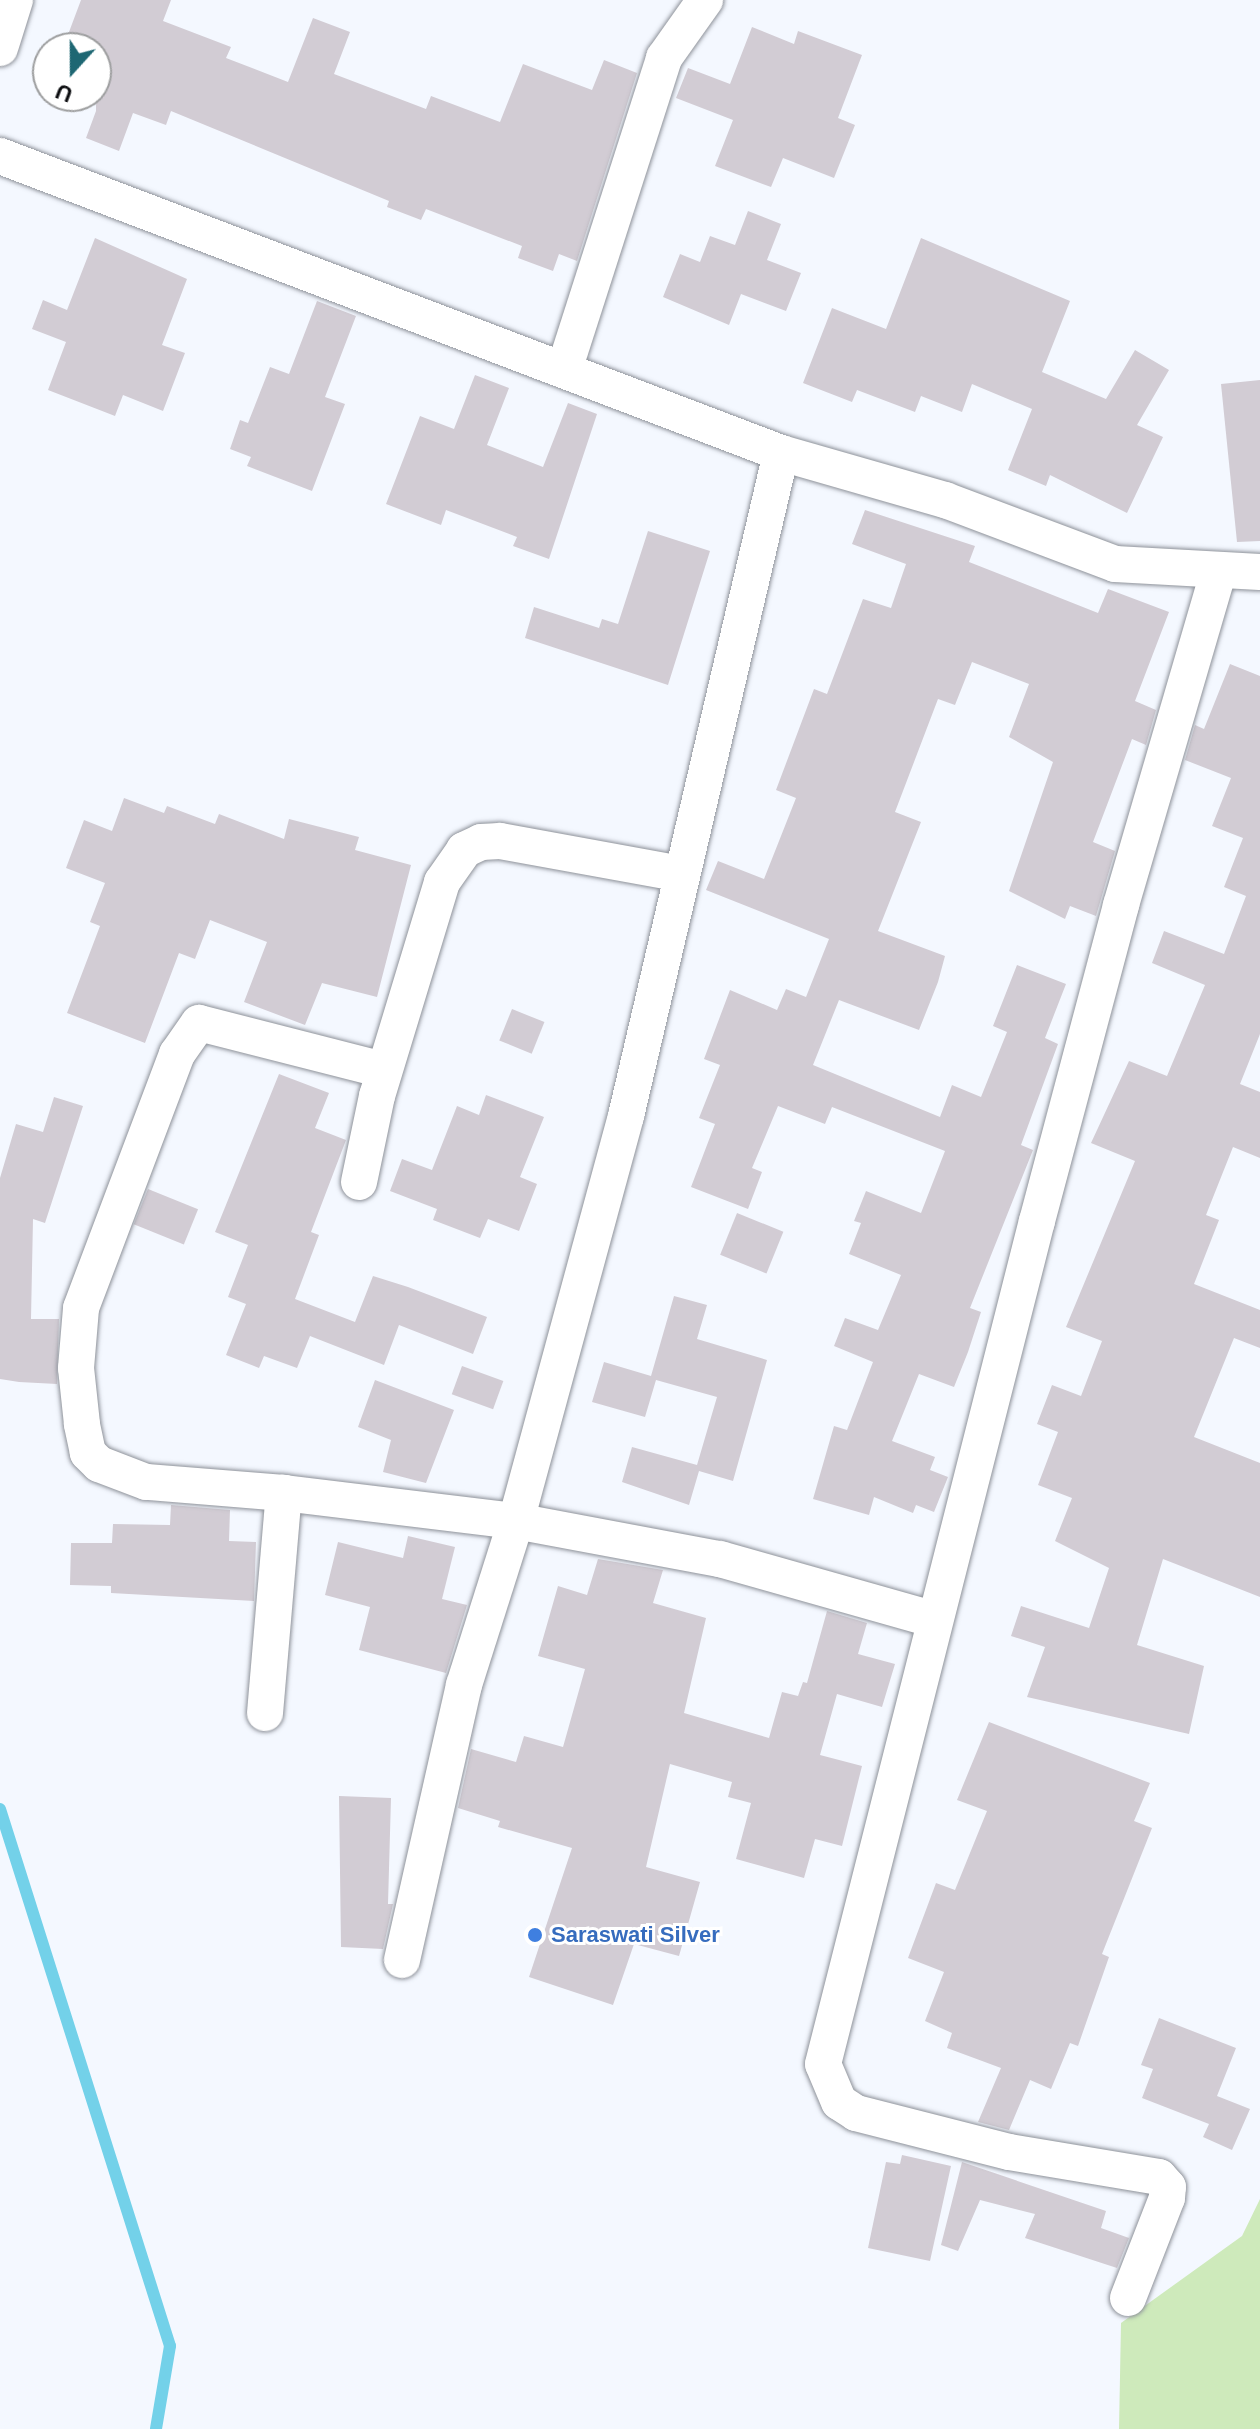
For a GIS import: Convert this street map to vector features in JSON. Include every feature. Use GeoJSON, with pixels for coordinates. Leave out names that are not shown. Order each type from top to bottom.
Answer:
{"type":"FeatureCollection","features":[{"type":"Feature","properties":{"kind":"street"},"geometry":{"type":"LineString","coordinates":[[0,48],[15,0]]}},
{"type":"Feature","properties":{"kind":"street"},"geometry":{"type":"LineString","coordinates":[[564,370],[664,58],[705,0]]}},
{"type":"Feature","properties":{"kind":"street"},"geometry":{"type":"LineString","coordinates":[[0,156],[781,453],[945,500],[1115,564],[1218,573],[1260,572]]}},
{"type":"Feature","properties":{"kind":"street"},"geometry":{"type":"LineString","coordinates":[[402,1960],[449,1741],[516,1521],[594,1245],[781,453]]}},
{"type":"Feature","properties":{"kind":"street"},"geometry":{"type":"LineString","coordinates":[[1128,2298],[1167,2198],[1168,2187],[1159,2177],[1009,2152],[856,2113],[839,2102],[825,2079],[823,2064],[1121,905],[1218,573]]}},
{"type":"Feature","properties":{"kind":"street"},"geometry":{"type":"LineString","coordinates":[[359,1182],[384,1070],[442,882],[464,850],[481,842],[500,841],[681,874]]}},
{"type":"Feature","properties":{"kind":"street"},"geometry":{"type":"LineString","coordinates":[[384,1070],[199,1023],[177,1054],[81,1308],[76,1368],[82,1424],[88,1453],[99,1464],[146,1482],[284,1493],[516,1521],[720,1559],[935,1620]]}},
{"type":"Feature","properties":{"kind":"street"},"geometry":{"type":"LineString","coordinates":[[265,1713],[284,1493]]}},
{"type":"Feature","properties":{"kind":"green space"},"geometry":{"type":"Polygon","coordinates":[[[1260,2199],[1260,2429],[1119,2429],[1121,2323],[1242,2236],[1260,2199]]]}},
{"type":"Feature","properties":{"kind":"building"},"geometry":{"type":"Polygon","coordinates":[[[81,0],[171,0],[163,21],[231,47],[226,58],[288,82],[313,18],[350,32],[334,74],[426,109],[431,96],[500,122],[523,64],[592,90],[604,60],[637,73],[577,261],[559,254],[553,271],[518,258],[522,246],[426,209],[421,220],[387,207],[389,201],[171,111],[166,125],[133,113],[119,151],[86,138],[96,112],[112,112],[112,32],[69,32],[81,0]]]}},
{"type":"Feature","properties":{"kind":"building"},"geometry":{"type":"Polygon","coordinates":[[[752,27],[794,44],[798,31],[862,55],[838,118],[855,125],[834,178],[783,158],[771,187],[715,166],[733,120],[676,98],[688,68],[730,84],[752,27]]]}},
{"type":"Feature","properties":{"kind":"building"},"geometry":{"type":"Polygon","coordinates":[[[748,211],[781,224],[767,260],[801,273],[786,311],[741,294],[729,325],[663,297],[680,254],[700,262],[710,236],[735,245],[748,211]]]}},
{"type":"Feature","properties":{"kind":"building"},"geometry":{"type":"Polygon","coordinates":[[[95,238],[187,279],[162,345],[185,353],[163,411],[123,395],[115,416],[48,390],[66,342],[32,329],[43,300],[67,310],[95,238]]]}},
{"type":"Feature","properties":{"kind":"building"},"geometry":{"type":"Polygon","coordinates":[[[921,238],[1070,301],[1042,372],[1106,399],[1135,350],[1169,370],[1137,425],[1163,437],[1127,513],[1050,475],[1046,486],[1008,470],[1032,409],[972,384],[962,412],[921,396],[915,412],[857,390],[852,402],[803,383],[832,308],[886,329],[921,238]]]}},
{"type":"Feature","properties":{"kind":"building"},"geometry":{"type":"Polygon","coordinates":[[[317,301],[356,316],[325,397],[345,404],[312,491],[247,466],[251,457],[230,449],[240,420],[248,423],[270,367],[289,374],[317,301]]]}},
{"type":"Feature","properties":{"kind":"building"},"geometry":{"type":"Polygon","coordinates":[[[475,375],[509,388],[487,445],[543,467],[568,403],[597,414],[549,559],[513,546],[517,537],[446,510],[441,525],[386,504],[420,416],[454,429],[475,375]]]}},
{"type":"Feature","properties":{"kind":"building"},"geometry":{"type":"Polygon","coordinates":[[[1260,380],[1260,541],[1237,542],[1221,384],[1260,380]]]}},
{"type":"Feature","properties":{"kind":"building"},"geometry":{"type":"Polygon","coordinates":[[[865,510],[975,546],[969,562],[1098,613],[1108,589],[1169,612],[1135,701],[1156,710],[1146,745],[1132,739],[1093,842],[1115,851],[1096,916],[1070,906],[1065,919],[1009,891],[1053,762],[1009,737],[1029,684],[972,662],[955,705],[938,699],[895,812],[921,822],[878,931],[945,956],[938,982],[919,1030],[839,1000],[813,1065],[940,1117],[952,1085],[981,1097],[1007,1032],[993,1026],[1017,965],[1066,984],[1045,1038],[1058,1044],[1021,1145],[1033,1150],[970,1308],[981,1312],[968,1352],[954,1387],[919,1374],[892,1441],[935,1457],[930,1470],[948,1477],[934,1512],[916,1505],[913,1513],[874,1497],[869,1515],[813,1499],[834,1426],[847,1430],[873,1362],[834,1346],[845,1318],[878,1330],[901,1275],[849,1254],[861,1223],[854,1221],[866,1191],[921,1213],[945,1151],[832,1107],[825,1124],[778,1106],[752,1168],[762,1172],[748,1209],[691,1187],[715,1124],[699,1118],[720,1065],[704,1059],[730,990],[777,1010],[786,989],[806,997],[829,939],[706,890],[718,861],[764,879],[796,798],[776,790],[814,689],[827,694],[863,599],[891,608],[906,564],[852,544],[865,510]]]}},
{"type":"Feature","properties":{"kind":"building"},"geometry":{"type":"Polygon","coordinates":[[[648,531],[710,551],[668,685],[525,638],[534,607],[599,628],[602,619],[618,624],[648,531]]]}},
{"type":"Feature","properties":{"kind":"building"},"geometry":{"type":"Polygon","coordinates":[[[1230,664],[1260,676],[1260,1034],[1240,1084],[1260,1092],[1260,1158],[1233,1147],[1206,1215],[1219,1220],[1194,1284],[1260,1310],[1260,1348],[1234,1338],[1194,1437],[1260,1463],[1260,1597],[1163,1559],[1137,1645],[1204,1666],[1189,1734],[1027,1697],[1045,1647],[1011,1636],[1021,1606],[1089,1628],[1109,1568],[1055,1541],[1072,1498],[1038,1485],[1058,1432],[1037,1424],[1052,1385],[1081,1396],[1102,1341],[1066,1327],[1135,1161],[1091,1143],[1129,1061],[1167,1076],[1205,985],[1152,963],[1164,931],[1224,954],[1246,896],[1224,887],[1243,838],[1212,826],[1231,778],[1185,760],[1195,725],[1204,729],[1230,664]]]}},
{"type":"Feature","properties":{"kind":"building"},"geometry":{"type":"Polygon","coordinates":[[[124,798],[164,813],[167,806],[215,824],[219,814],[284,839],[289,819],[359,837],[355,850],[411,865],[377,997],[322,983],[305,1025],[244,1002],[267,942],[210,920],[195,959],[179,953],[145,1043],[67,1013],[100,926],[90,922],[105,883],[66,868],[84,820],[112,831],[124,798]]]}},
{"type":"Feature","properties":{"kind":"building"},"geometry":{"type":"Polygon","coordinates":[[[512,1009],[544,1022],[532,1054],[499,1041],[512,1009]]]}},
{"type":"Feature","properties":{"kind":"building"},"geometry":{"type":"Polygon","coordinates":[[[279,1074],[329,1093],[315,1128],[346,1140],[311,1232],[319,1235],[295,1299],[355,1322],[373,1276],[487,1317],[473,1354],[399,1325],[384,1365],[310,1336],[297,1368],[264,1356],[259,1368],[226,1355],[246,1304],[228,1297],[248,1245],[215,1232],[279,1074]]]}},
{"type":"Feature","properties":{"kind":"building"},"geometry":{"type":"Polygon","coordinates":[[[486,1095],[544,1117],[520,1177],[537,1184],[519,1231],[488,1219],[480,1238],[433,1220],[437,1209],[390,1191],[402,1159],[432,1170],[457,1106],[479,1115],[486,1095]]]}},
{"type":"Feature","properties":{"kind":"building"},"geometry":{"type":"Polygon","coordinates":[[[54,1097],[83,1106],[45,1223],[33,1219],[31,1319],[59,1319],[57,1384],[19,1382],[0,1379],[0,1178],[16,1124],[43,1132],[54,1097]]]}},
{"type":"Feature","properties":{"kind":"building"},"geometry":{"type":"Polygon","coordinates":[[[148,1189],[198,1209],[184,1244],[134,1224],[148,1189]]]}},
{"type":"Feature","properties":{"kind":"building"},"geometry":{"type":"Polygon","coordinates":[[[737,1213],[783,1232],[767,1273],[720,1255],[737,1213]]]}},
{"type":"Feature","properties":{"kind":"building"},"geometry":{"type":"Polygon","coordinates":[[[674,1296],[707,1305],[697,1339],[767,1360],[733,1481],[699,1471],[689,1505],[622,1482],[632,1447],[697,1465],[717,1397],[656,1380],[645,1417],[592,1402],[604,1362],[651,1376],[674,1296]]]}},
{"type":"Feature","properties":{"kind":"building"},"geometry":{"type":"Polygon","coordinates":[[[462,1366],[503,1381],[493,1409],[452,1394],[462,1366]]]}},
{"type":"Feature","properties":{"kind":"building"},"geometry":{"type":"Polygon","coordinates":[[[375,1380],[454,1410],[426,1483],[383,1472],[391,1440],[358,1427],[375,1380]]]}},
{"type":"Feature","properties":{"kind":"building"},"geometry":{"type":"Polygon","coordinates":[[[171,1505],[230,1510],[229,1541],[256,1542],[254,1601],[111,1593],[111,1586],[70,1585],[71,1543],[112,1543],[113,1524],[170,1525],[171,1505]]]}},
{"type":"Feature","properties":{"kind":"building"},"geometry":{"type":"Polygon","coordinates":[[[408,1536],[455,1547],[442,1599],[467,1605],[446,1673],[359,1650],[370,1607],[325,1595],[338,1542],[403,1558],[408,1536]]]}},
{"type":"Feature","properties":{"kind":"building"},"geometry":{"type":"Polygon","coordinates":[[[598,1559],[663,1570],[653,1603],[706,1618],[684,1713],[769,1738],[782,1692],[798,1696],[803,1682],[807,1683],[827,1611],[867,1623],[858,1654],[895,1664],[882,1707],[837,1694],[820,1755],[862,1766],[842,1846],[815,1839],[804,1878],[736,1859],[751,1803],[728,1797],[732,1782],[670,1764],[646,1867],[700,1882],[679,1956],[634,1944],[613,2005],[529,1977],[572,1848],[498,1827],[500,1821],[458,1808],[471,1749],[516,1762],[524,1736],[563,1747],[585,1669],[538,1656],[558,1586],[587,1595],[598,1559]]]}},
{"type":"Feature","properties":{"kind":"building"},"geometry":{"type":"Polygon","coordinates":[[[989,1722],[1150,1783],[1134,1821],[1152,1828],[1102,1954],[1109,1957],[1078,2046],[1070,2043],[1051,2089],[1030,2080],[1009,2130],[978,2122],[1001,2068],[947,2048],[952,2033],[925,2021],[944,1972],[908,1958],[936,1883],[955,1890],[987,1811],[957,1800],[989,1722]]]}},
{"type":"Feature","properties":{"kind":"building"},"geometry":{"type":"Polygon","coordinates":[[[339,1796],[391,1798],[388,1904],[393,1904],[383,1949],[341,1947],[339,1796]]]}},
{"type":"Feature","properties":{"kind":"building"},"geometry":{"type":"Polygon","coordinates":[[[1159,2018],[1236,2048],[1217,2096],[1250,2109],[1232,2150],[1203,2137],[1209,2124],[1142,2098],[1153,2069],[1141,2065],[1159,2018]]]}},
{"type":"Feature","properties":{"kind":"building"},"geometry":{"type":"Polygon","coordinates":[[[902,2155],[951,2166],[930,2261],[868,2248],[886,2162],[900,2164],[902,2155]]]}},
{"type":"Feature","properties":{"kind":"building"},"geometry":{"type":"Polygon","coordinates":[[[962,2162],[1106,2211],[1101,2228],[1129,2238],[1117,2268],[1025,2238],[1035,2214],[980,2200],[958,2251],[941,2245],[962,2162]]]}},
{"type":"Feature","properties":{"kind":"waterway"},"geometry":{"type":"LineString","coordinates":[[0,1809],[170,2346],[156,2429]]}},
{"type":"Feature","properties":{"kind":"place","name":"Saraswati Silver"},"geometry":{"type":"Point","coordinates":[535,1935]}}]}
